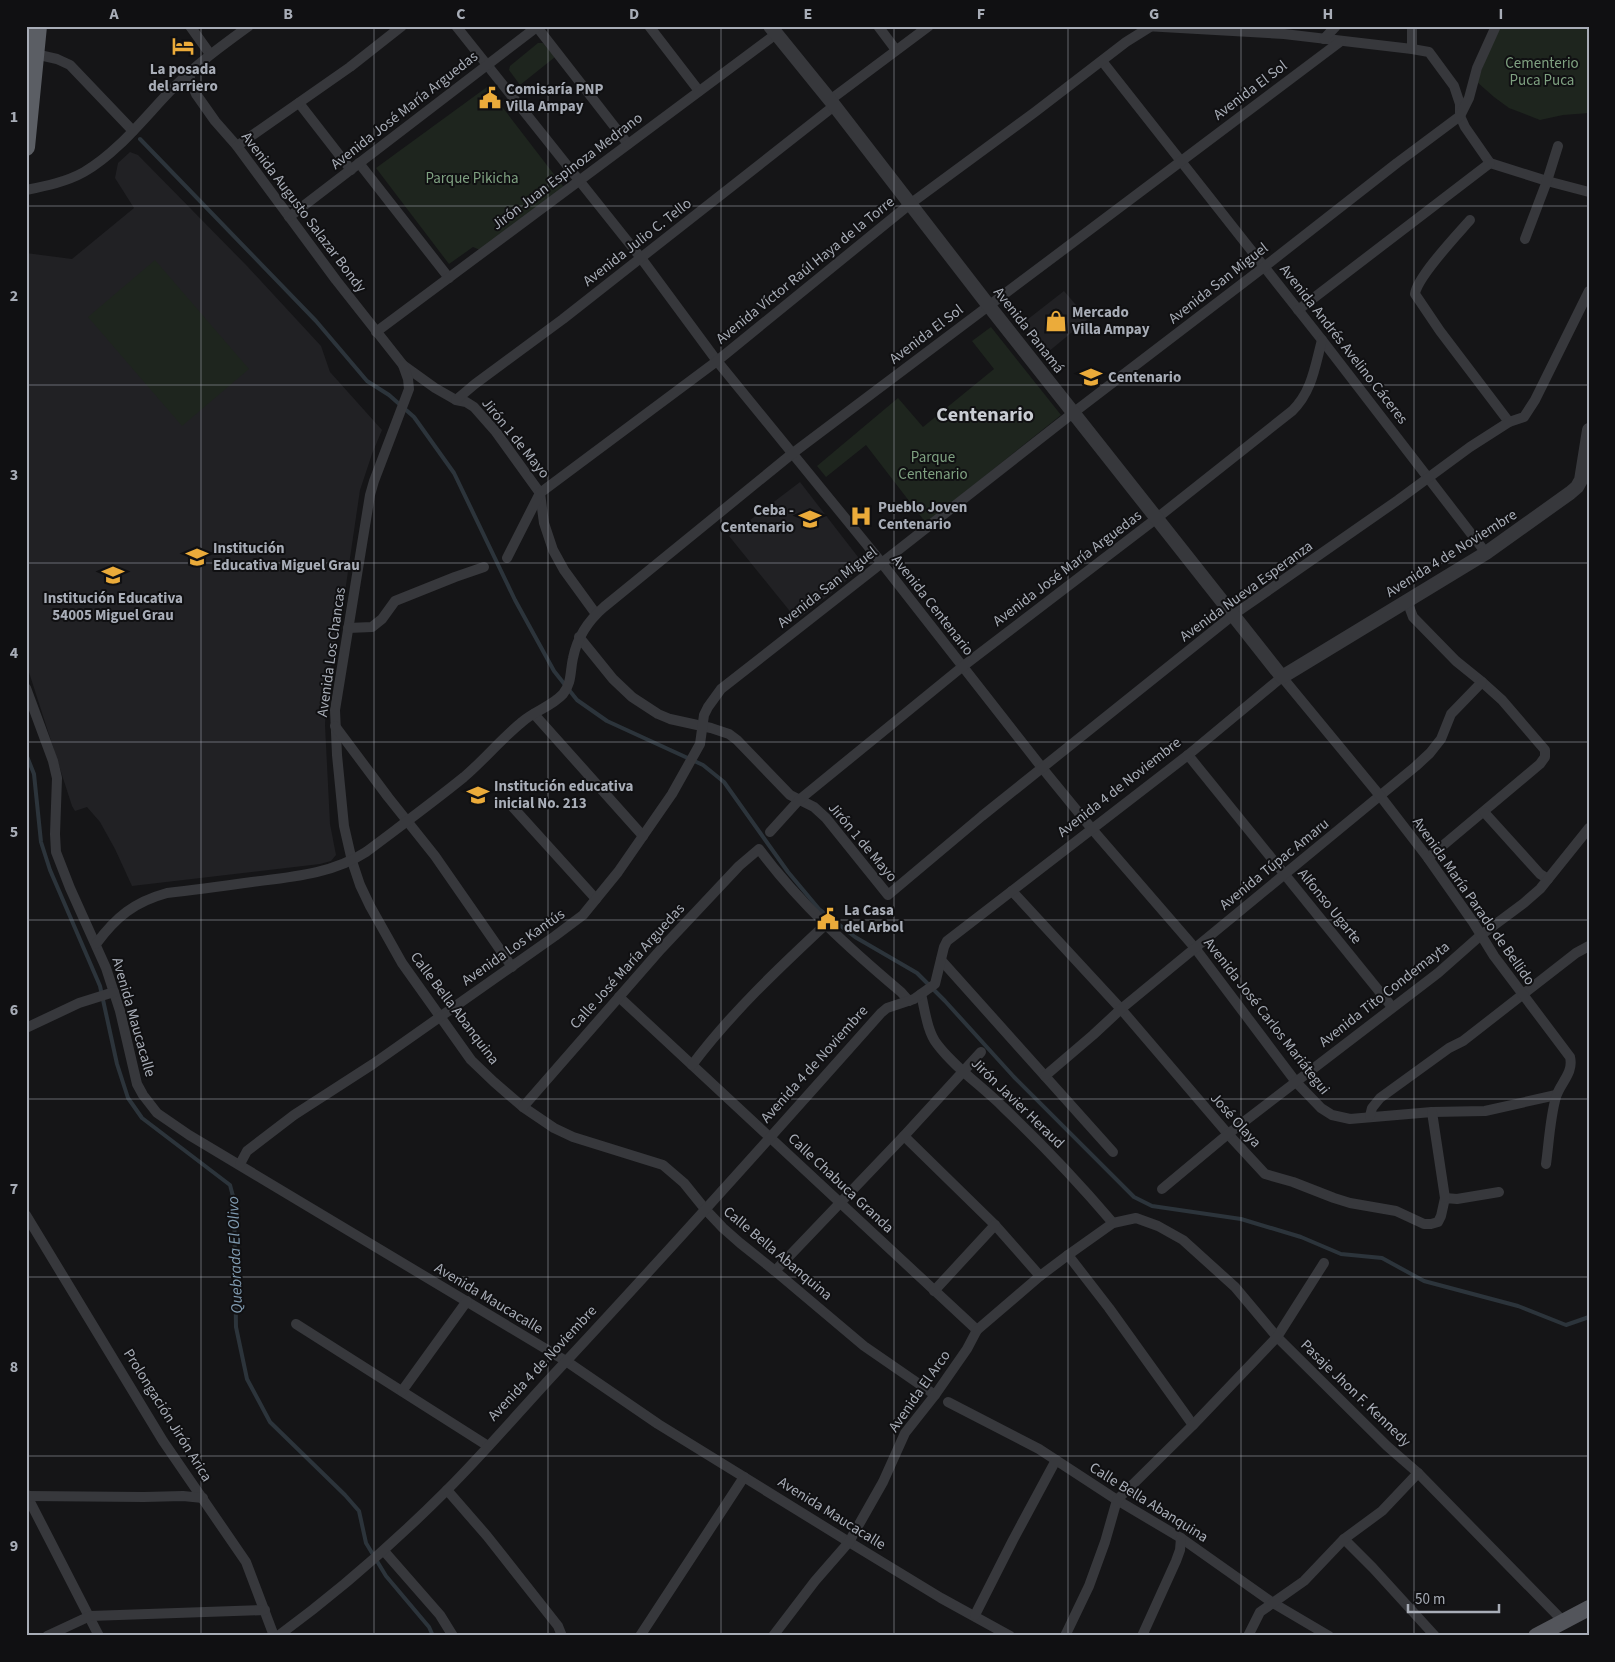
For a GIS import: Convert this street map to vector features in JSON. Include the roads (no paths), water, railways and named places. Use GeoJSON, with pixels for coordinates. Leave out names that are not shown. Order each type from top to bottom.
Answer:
{"type":"FeatureCollection","features":[{"type":"Feature","properties":{"kind":"highway"},"geometry":{"type":"LineString","coordinates":[[26,147],[31,54],[38,26]]}},
{"type":"Feature","properties":{"kind":"main road"},"geometry":{"type":"LineString","coordinates":[[1536,1636],[1589,1608]]}},
{"type":"Feature","properties":{"kind":"street"},"geometry":{"type":"LineString","coordinates":[[190,26],[210,54]]}},
{"type":"Feature","properties":{"kind":"street"},"geometry":{"type":"LineString","coordinates":[[26,190],[70,178],[97,163],[133,131],[210,54],[249,26]]}},
{"type":"Feature","properties":{"kind":"street"},"geometry":{"type":"LineString","coordinates":[[237,146],[350,67],[402,26]]}},
{"type":"Feature","properties":{"kind":"street","name":"Avenida Centenario"},"geometry":{"type":"LineString","coordinates":[[456,26],[641,258],[717,361],[794,453],[1092,829]]}},
{"type":"Feature","properties":{"kind":"street"},"geometry":{"type":"LineString","coordinates":[[538,26],[628,144]]}},
{"type":"Feature","properties":{"kind":"street","name":"Avenida José María Arguedas"},"geometry":{"type":"LineString","coordinates":[[289,217],[538,26]]}},
{"type":"Feature","properties":{"kind":"street"},"geometry":{"type":"LineString","coordinates":[[649,26],[699,91]]}},
{"type":"Feature","properties":{"kind":"street"},"geometry":{"type":"LineString","coordinates":[[878,26],[896,50]]}},
{"type":"Feature","properties":{"kind":"street","name":"Avenida Julio C. Tello"},"geometry":{"type":"LineString","coordinates":[[456,400],[641,258],[896,50],[929,26]]}},
{"type":"Feature","properties":{"kind":"street"},"geometry":{"type":"LineString","coordinates":[[1141,26],[1266,30],[1429,52],[1454,86],[1460,104],[1460,116],[1465,127],[1490,163],[1589,192]]}},
{"type":"Feature","properties":{"kind":"street"},"geometry":{"type":"LineString","coordinates":[[1324,39],[1336,26]]}},
{"type":"Feature","properties":{"kind":"street"},"geometry":{"type":"LineString","coordinates":[[1412,26],[1412,49]]}},
{"type":"Feature","properties":{"kind":"street"},"geometry":{"type":"LineString","coordinates":[[1460,116],[1469,98],[1477,68],[1496,26]]}},
{"type":"Feature","properties":{"kind":"street","name":"Avenida Víctor Raúl Haya de la Torre"},"geometry":{"type":"LineString","coordinates":[[507,558],[540,493],[717,361],[910,204],[1102,60],[1150,27]]}},
{"type":"Feature","properties":{"kind":"street","name":"Jirón Juan Espinoza Medrano"},"geometry":{"type":"LineString","coordinates":[[376,332],[699,91],[773,29]]}},
{"type":"Feature","properties":{"kind":"street","name":"Avenida Panamá"},"geometry":{"type":"LineString","coordinates":[[773,29],[988,306],[1282,677]]}},
{"type":"Feature","properties":{"kind":"street","name":"Avenida El Sol"},"geometry":{"type":"LineString","coordinates":[[534,714],[549,706],[563,694],[570,682],[572,660],[580,637],[596,614],[794,453],[1341,41]]}},
{"type":"Feature","properties":{"kind":"street"},"geometry":{"type":"LineString","coordinates":[[31,54],[57,59],[70,65],[133,131]]}},
{"type":"Feature","properties":{"kind":"street","name":"Avenida Andrés Avelino Cáceres"},"geometry":{"type":"LineString","coordinates":[[1102,60],[1322,340],[1486,554]]}},
{"type":"Feature","properties":{"kind":"street","name":"Avenida Augusto Salazar Bondy"},"geometry":{"type":"LineString","coordinates":[[190,73],[194,88],[205,108],[237,146],[376,332],[403,365]]}},
{"type":"Feature","properties":{"kind":"street"},"geometry":{"type":"LineString","coordinates":[[299,103],[449,278]]}},
{"type":"Feature","properties":{"kind":"street","name":"Avenida San Miguel"},"geometry":{"type":"LineString","coordinates":[[696,752],[700,744],[702,726],[708,707],[722,689],[881,562],[1460,116]]}},
{"type":"Feature","properties":{"kind":"street"},"geometry":{"type":"LineString","coordinates":[[1525,239],[1558,146]]}},
{"type":"Feature","properties":{"kind":"street"},"geometry":{"type":"LineString","coordinates":[[1298,310],[1490,163]]}},
{"type":"Feature","properties":{"kind":"street"},"geometry":{"type":"LineString","coordinates":[[1470,220],[1423,276],[1416,288],[1415,294],[1440,331],[1509,422]]}},
{"type":"Feature","properties":{"kind":"street","name":"Avenida Nueva Esperanza"},"geometry":{"type":"LineString","coordinates":[[888,895],[982,816],[1233,615],[1429,478],[1470,447],[1509,422],[1524,417],[1589,291]]}},
{"type":"Feature","properties":{"kind":"street","name":"Avenida José María Arguedas"},"geometry":{"type":"LineString","coordinates":[[770,832],[799,800],[962,666],[1218,471],[1301,402],[1308,389],[1322,340]]}},
{"type":"Feature","properties":{"kind":"street","name":"Jirón 1 de Mayo"},"geometry":{"type":"LineString","coordinates":[[403,365],[434,388],[474,407],[496,432],[540,493],[544,522],[553,550],[573,583],[596,614]]}},
{"type":"Feature","properties":{"kind":"street","name":"Avenida Los Chancas"},"geometry":{"type":"LineString","coordinates":[[352,861],[344,826],[341,801],[335,710],[370,495],[409,390],[408,379],[403,365]]}},
{"type":"Feature","properties":{"kind":"street","name":"Avenida 4 de Noviembre"},"geometry":{"type":"LineString","coordinates":[[278,1636],[382,1553],[447,1490],[705,1209],[881,1013],[887,1008],[914,999],[935,984],[944,946],[947,941],[1188,755],[1282,677],[1486,554],[1577,487],[1584,469],[1589,430]]}},
{"type":"Feature","properties":{"kind":"street"},"geometry":{"type":"LineString","coordinates":[[348,628],[366,629],[372,627],[382,619],[395,601],[484,567]]}},
{"type":"Feature","properties":{"kind":"street"},"geometry":{"type":"LineString","coordinates":[[1407,601],[1413,617],[1456,661],[1502,700],[1545,750],[1545,757],[1540,764],[1428,858]]}},
{"type":"Feature","properties":{"kind":"street","name":"Jirón 1 de Mayo"},"geometry":{"type":"LineString","coordinates":[[580,637],[613,679],[632,697],[658,714],[722,731],[737,740],[790,795],[814,807],[826,818],[888,895]]}},
{"type":"Feature","properties":{"kind":"street","name":"Avenida María Parado de Bellido"},"geometry":{"type":"LineString","coordinates":[[1282,677],[1381,797],[1428,858],[1494,956],[1570,1057],[1572,1064],[1570,1071],[1556,1095],[1546,1164]]}},
{"type":"Feature","properties":{"kind":"street","name":"Avenida Túpac Amaru"},"geometry":{"type":"LineString","coordinates":[[1045,1076],[1120,1009],[1381,797],[1430,753],[1441,739],[1451,714],[1482,682]]}},
{"type":"Feature","properties":{"kind":"street","name":"Avenida Maucacalle"},"geometry":{"type":"LineString","coordinates":[[26,688],[53,761],[57,778],[56,852],[70,888],[96,944],[137,1084],[150,1106],[157,1113],[404,1265],[566,1361],[658,1424],[941,1598],[975,1615],[1010,1636]]}},
{"type":"Feature","properties":{"kind":"street"},"geometry":{"type":"LineString","coordinates":[[96,944],[120,916],[149,898],[167,893],[291,877],[335,868],[352,861],[464,777],[502,739],[534,714],[643,836]]}},
{"type":"Feature","properties":{"kind":"street"},"geometry":{"type":"LineString","coordinates":[[335,726],[435,856],[512,967]]}},
{"type":"Feature","properties":{"kind":"street","name":"Avenida Los Kantús"},"geometry":{"type":"LineString","coordinates":[[240,1164],[247,1151],[294,1115],[372,1064],[512,967],[583,915],[618,872],[643,836],[672,794],[696,752]]}},
{"type":"Feature","properties":{"kind":"street","name":"Alfonso Ugarte"},"geometry":{"type":"LineString","coordinates":[[1188,755],[1392,1007]]}},
{"type":"Feature","properties":{"kind":"street"},"geometry":{"type":"LineString","coordinates":[[510,804],[596,899]]}},
{"type":"Feature","properties":{"kind":"street"},"geometry":{"type":"LineString","coordinates":[[1484,812],[1540,874],[1548,879]]}},
{"type":"Feature","properties":{"kind":"street","name":"Avenida Tito Condemayta"},"geometry":{"type":"LineString","coordinates":[[1162,1189],[1228,1134],[1438,972],[1481,935],[1530,898],[1540,889],[1589,828]]}},
{"type":"Feature","properties":{"kind":"street","name":"Avenida José Carlos Mariátegui"},"geometry":{"type":"LineString","coordinates":[[1092,829],[1195,948],[1296,1082],[1321,1108],[1332,1114],[1350,1119],[1370,1116],[1485,1110],[1556,1095]]}},
{"type":"Feature","properties":{"kind":"street","name":"Calle José María Arguedas"},"geometry":{"type":"LineString","coordinates":[[523,1106],[724,881],[759,849],[783,880],[825,925]]}},
{"type":"Feature","properties":{"kind":"street","name":"Calle Bella Abanquina"},"geometry":{"type":"LineString","coordinates":[[352,861],[360,885],[402,964],[480,1070],[523,1106],[554,1128],[573,1137],[663,1165],[684,1183],[723,1228],[864,1346],[935,1395]]}},
{"type":"Feature","properties":{"kind":"street","name":"José Olaya"},"geometry":{"type":"LineString","coordinates":[[1012,891],[1120,1009],[1265,1174],[1350,1203],[1396,1211],[1424,1224],[1438,1222],[1445,1198]]}},
{"type":"Feature","properties":{"kind":"street"},"geometry":{"type":"LineString","coordinates":[[692,1065],[754,995],[825,925],[902,992],[909,1001]]}},
{"type":"Feature","properties":{"kind":"street"},"geometry":{"type":"LineString","coordinates":[[1370,1116],[1372,1108],[1380,1098],[1449,1048],[1463,1041],[1576,953],[1589,946]]}},
{"type":"Feature","properties":{"kind":"street"},"geometry":{"type":"LineString","coordinates":[[941,960],[1114,1152]]}},
{"type":"Feature","properties":{"kind":"street"},"geometry":{"type":"LineString","coordinates":[[26,1028],[79,1003],[111,993]]}},
{"type":"Feature","properties":{"kind":"street","name":"Jirón Javier Heraud"},"geometry":{"type":"LineString","coordinates":[[922,993],[930,1032],[936,1044],[1069,1173],[1113,1224]]}},
{"type":"Feature","properties":{"kind":"street","name":"Calle Chabuca Granda"},"geometry":{"type":"LineString","coordinates":[[620,997],[977,1330]]}},
{"type":"Feature","properties":{"kind":"street"},"geometry":{"type":"LineString","coordinates":[[775,1270],[904,1136],[981,1052]]}},
{"type":"Feature","properties":{"kind":"street"},"geometry":{"type":"LineString","coordinates":[[1432,1112],[1445,1198],[1457,1199],[1499,1192]]}},
{"type":"Feature","properties":{"kind":"street"},"geometry":{"type":"LineString","coordinates":[[904,1136],[995,1225],[1040,1276]]}},
{"type":"Feature","properties":{"kind":"street","name":"Prolongación Jirón Arica"},"geometry":{"type":"LineString","coordinates":[[26,1215],[163,1441],[246,1562],[274,1636]]}},
{"type":"Feature","properties":{"kind":"street","name":"Pasaje Jhon F. Kennedy"},"geometry":{"type":"LineString","coordinates":[[1113,1224],[1136,1218],[1158,1226],[1183,1240],[1235,1287],[1277,1336],[1387,1446],[1418,1473],[1563,1621]]}},
{"type":"Feature","properties":{"kind":"street","name":"Avenida El Arco"},"geometry":{"type":"LineString","coordinates":[[773,1636],[815,1581],[850,1542],[883,1482],[905,1434],[967,1349],[977,1330],[1040,1276],[1113,1224]]}},
{"type":"Feature","properties":{"kind":"street"},"geometry":{"type":"LineString","coordinates":[[934,1291],[995,1225]]}},
{"type":"Feature","properties":{"kind":"street"},"geometry":{"type":"LineString","coordinates":[[1068,1255],[1109,1308],[1193,1425]]}},
{"type":"Feature","properties":{"kind":"street"},"geometry":{"type":"LineString","coordinates":[[1064,1636],[1089,1586],[1105,1542],[1117,1500],[1193,1425],[1277,1336],[1324,1263]]}},
{"type":"Feature","properties":{"kind":"street"},"geometry":{"type":"LineString","coordinates":[[402,1391],[467,1301]]}},
{"type":"Feature","properties":{"kind":"street"},"geometry":{"type":"LineString","coordinates":[[296,1324],[488,1446]]}},
{"type":"Feature","properties":{"kind":"street","name":"Calle Bella Abanquina"},"geometry":{"type":"LineString","coordinates":[[948,1402],[1039,1449],[1117,1500],[1181,1538],[1273,1603],[1329,1636]]}},
{"type":"Feature","properties":{"kind":"street"},"geometry":{"type":"LineString","coordinates":[[975,1615],[1056,1460]]}},
{"type":"Feature","properties":{"kind":"street"},"geometry":{"type":"LineString","coordinates":[[1248,1636],[1260,1612],[1304,1581],[1344,1539],[1382,1511],[1418,1473]]}},
{"type":"Feature","properties":{"kind":"street"},"geometry":{"type":"LineString","coordinates":[[640,1636],[744,1477]]}},
{"type":"Feature","properties":{"kind":"street"},"geometry":{"type":"LineString","coordinates":[[447,1490],[487,1536],[558,1626],[562,1636]]}},
{"type":"Feature","properties":{"kind":"street"},"geometry":{"type":"LineString","coordinates":[[99,1636],[27,1495],[183,1496],[203,1498]]}},
{"type":"Feature","properties":{"kind":"street"},"geometry":{"type":"LineString","coordinates":[[1142,1636],[1176,1561],[1180,1550],[1181,1538]]}},
{"type":"Feature","properties":{"kind":"street"},"geometry":{"type":"LineString","coordinates":[[1344,1539],[1435,1636]]}},
{"type":"Feature","properties":{"kind":"street"},"geometry":{"type":"LineString","coordinates":[[382,1553],[440,1616],[453,1636]]}},
{"type":"Feature","properties":{"kind":"street"},"geometry":{"type":"LineString","coordinates":[[47,1636],[90,1616],[265,1610]]}},
{"type":"Feature","properties":{"kind":"waterway"},"geometry":{"type":"LineString","coordinates":[[140,139],[316,321],[367,381],[389,395],[414,417],[454,473],[515,600],[554,671],[577,700],[607,721],[703,765],[724,782],[788,872],[819,909],[855,937],[917,973],[1014,1077],[1134,1197],[1152,1206],[1241,1219],[1301,1237],[1341,1254],[1382,1258],[1424,1281],[1518,1306],[1566,1325],[1589,1317]]}},
{"type":"Feature","properties":{"kind":"waterway","name":"Quebrada El Olivo"},"geometry":{"type":"LineString","coordinates":[[26,754],[34,774],[41,842],[50,870],[100,986],[117,1064],[128,1098],[142,1118],[230,1185],[234,1200],[236,1327],[247,1379],[270,1422],[359,1511],[366,1543],[386,1576],[429,1627],[433,1636]]}},
{"type":"Feature","properties":{"kind":"place","name":"La posada del arriero"},"geometry":{"type":"Point","coordinates":[183,46]}},
{"type":"Feature","properties":{"kind":"place","name":"Comisaría PNP Villa Ampay"},"geometry":{"type":"Point","coordinates":[490,98]}},
{"type":"Feature","properties":{"kind":"place","name":"Mercado Villa Ampay"},"geometry":{"type":"Point","coordinates":[1056,321]}},
{"type":"Feature","properties":{"kind":"place","name":"Centenario"},"geometry":{"type":"Point","coordinates":[1091,377]}},
{"type":"Feature","properties":{"kind":"place","name":"Pueblo Joven Centenario"},"geometry":{"type":"Point","coordinates":[861,516]}},
{"type":"Feature","properties":{"kind":"place","name":"Ceba - Centenario"},"geometry":{"type":"Point","coordinates":[810,519]}},
{"type":"Feature","properties":{"kind":"place","name":"Institución Educativa Miguel Grau"},"geometry":{"type":"Point","coordinates":[197,557]}},
{"type":"Feature","properties":{"kind":"place","name":"Institución Educativa 54005 Miguel Grau"},"geometry":{"type":"Point","coordinates":[113,575]}},
{"type":"Feature","properties":{"kind":"place","name":"Institución educativa inicial No. 213"},"geometry":{"type":"Point","coordinates":[478,795]}},
{"type":"Feature","properties":{"kind":"place","name":"La Casa del Arbol"},"geometry":{"type":"Point","coordinates":[828,919]}},
{"type":"Feature","properties":{"kind":"district","name":"Centenario"},"geometry":{"type":"Point","coordinates":[985,414]}},
{"type":"Feature","properties":{"kind":"park label","name":"Cementerio Puca Puca"},"geometry":{"type":"Point","coordinates":[1542,72]}},
{"type":"Feature","properties":{"kind":"park label","name":"Parque Pikicha"},"geometry":{"type":"Point","coordinates":[472,178]}},
{"type":"Feature","properties":{"kind":"park label","name":"Parque Centenario"},"geometry":{"type":"Point","coordinates":[933,466]}}]}
